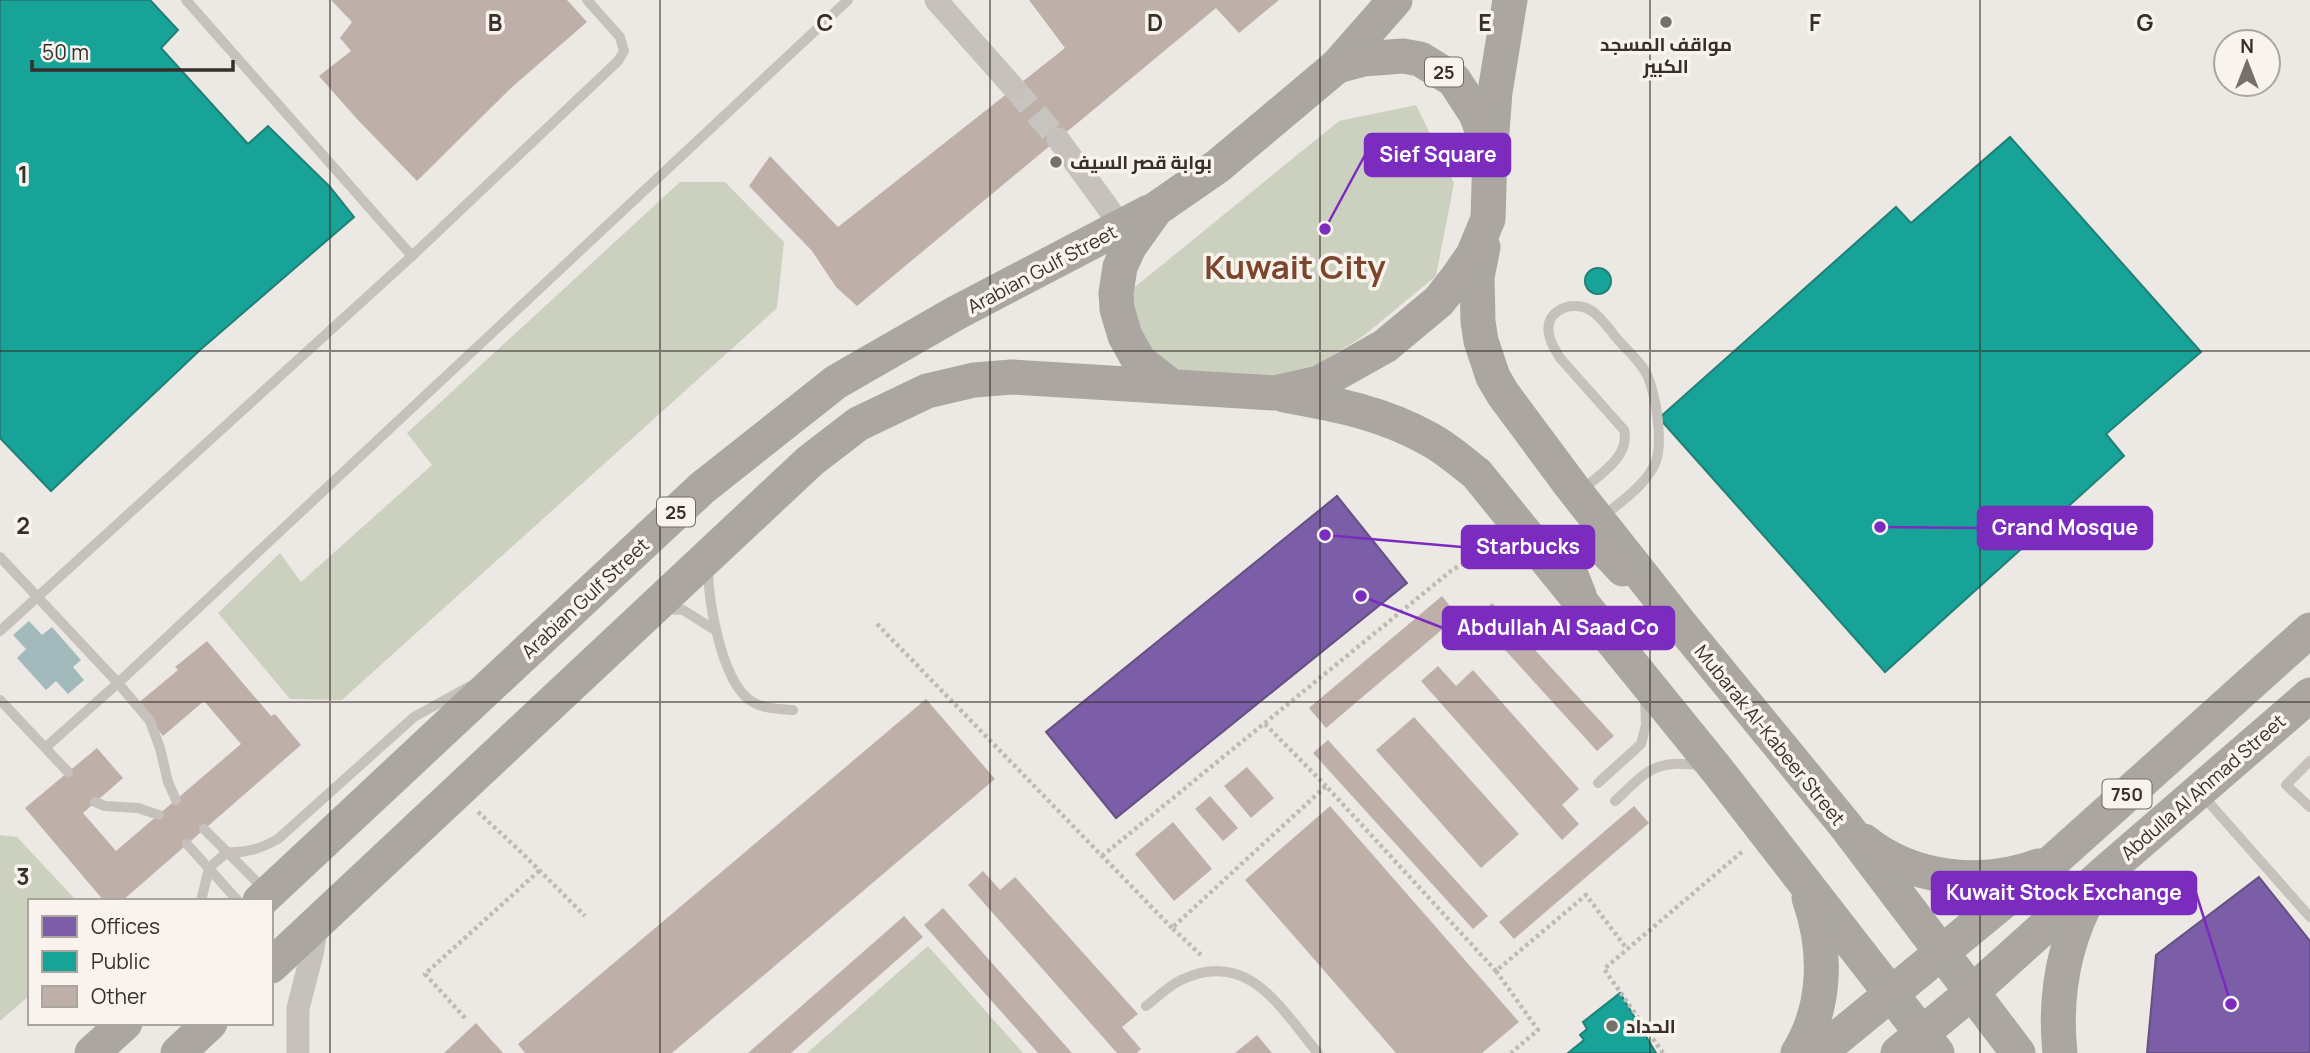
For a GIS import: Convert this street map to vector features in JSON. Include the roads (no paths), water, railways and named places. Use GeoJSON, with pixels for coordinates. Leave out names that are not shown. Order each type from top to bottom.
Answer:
{"type":"FeatureCollection","features":[{"type":"Feature","properties":{"kind":"main road","name":"25"},"geometry":{"type":"LineString","coordinates":[[1172,387],[1147,369],[1130,349],[1120,322],[1117,301],[1120,267],[1129,247],[1156,209],[1218,166],[1337,66],[1395,0]]}},
{"type":"Feature","properties":{"kind":"main road","name":"25"},"geometry":{"type":"LineString","coordinates":[[273,965],[810,461],[858,424],[927,391],[974,380],[1012,377],[1274,393],[1319,383],[1385,346],[1438,300],[1457,278],[1472,255],[1488,219],[1495,92],[1510,0]]}},
{"type":"Feature","properties":{"kind":"main road","name":"25"},"geometry":{"type":"LineString","coordinates":[[1337,66],[1363,59],[1403,56],[1420,60],[1441,71],[1454,80],[1469,101],[1482,127],[1490,152]]}},
{"type":"Feature","properties":{"kind":"main road","name":"Arabian Gulf Street"},"geometry":{"type":"LineString","coordinates":[[255,898],[524,655],[702,488],[836,382],[957,313],[1156,209]]}},
{"type":"Feature","properties":{"kind":"main road","name":"Mubarak Al-Kabeer Street"},"geometry":{"type":"LineString","coordinates":[[1488,219],[1477,277],[1476,309],[1481,341],[1493,377],[1577,494],[1844,825],[2018,1053]]}},
{"type":"Feature","properties":{"kind":"main road"},"geometry":{"type":"LineString","coordinates":[[1274,393],[1354,408],[1396,423],[1431,440],[1477,474],[1635,666],[1892,995],[1919,1047]]}},
{"type":"Feature","properties":{"kind":"main road"},"geometry":{"type":"LineString","coordinates":[[1581,600],[1569,570],[1568,556],[1575,547],[1586,542],[1601,546],[1643,592],[1681,625]]}},
{"type":"Feature","properties":{"kind":"main road","name":"750"},"geometry":{"type":"LineString","coordinates":[[1940,953],[2053,861],[2310,630]]}},
{"type":"Feature","properties":{"kind":"main road","name":"Abdulla Al Ahmad Street"},"geometry":{"type":"LineString","coordinates":[[1919,1047],[1971,993],[2102,875],[2310,695]]}},
{"type":"Feature","properties":{"kind":"main road"},"geometry":{"type":"LineString","coordinates":[[1844,825],[1869,845],[1897,861],[1938,874],[1991,877],[2022,872],[2053,861]]}},
{"type":"Feature","properties":{"kind":"main road"},"geometry":{"type":"LineString","coordinates":[[2060,1053],[2058,1003],[2066,955],[2080,915],[2102,875]]}},
{"type":"Feature","properties":{"kind":"main road"},"geometry":{"type":"LineString","coordinates":[[1798,1053],[1805,1042],[1818,1003],[1823,963],[1818,923],[1805,885]]}},
{"type":"Feature","properties":{"kind":"main road"},"geometry":{"type":"LineString","coordinates":[[1819,1053],[1940,953]]}},
{"type":"Feature","properties":{"kind":"main road"},"geometry":{"type":"LineString","coordinates":[[92,1053],[123,1025]]}},
{"type":"Feature","properties":{"kind":"main road"},"geometry":{"type":"LineString","coordinates":[[178,1053],[208,1025]]}},
{"type":"Feature","properties":{"kind":"street"},"geometry":{"type":"LineString","coordinates":[[936,0],[1014,88]]}},
{"type":"Feature","properties":{"kind":"street"},"geometry":{"type":"LineString","coordinates":[[1058,139],[1122,227]]}},
{"type":"Feature","properties":{"kind":"street"},"geometry":{"type":"LineString","coordinates":[[298,1053],[298,1008],[317,924]]}},
{"type":"Feature","properties":{"kind":"lane"},"geometry":{"type":"LineString","coordinates":[[186,0],[412,256]]}},
{"type":"Feature","properties":{"kind":"lane"},"geometry":{"type":"LineString","coordinates":[[0,631],[412,256],[618,61],[624,51],[620,37],[587,0]]}},
{"type":"Feature","properties":{"kind":"lane"},"geometry":{"type":"LineString","coordinates":[[46,747],[848,0]]}},
{"type":"Feature","properties":{"kind":"lane"},"geometry":{"type":"LineString","coordinates":[[1577,494],[1615,460],[1623,451],[1627,439],[1624,430],[1560,359],[1554,348],[1549,335],[1549,323],[1557,310],[1569,306],[1586,308],[1598,316],[1647,374],[1658,427],[1659,448],[1655,464],[1635,489],[1599,520]]}},
{"type":"Feature","properties":{"kind":"lane"},"geometry":{"type":"LineString","coordinates":[[0,557],[118,682],[150,721],[176,800]]}},
{"type":"Feature","properties":{"kind":"lane"},"geometry":{"type":"LineString","coordinates":[[708,558],[708,582],[715,630],[732,681],[748,699],[769,709],[793,710]]}},
{"type":"Feature","properties":{"kind":"lane"},"geometry":{"type":"LineString","coordinates":[[652,609],[683,610],[715,630]]}},
{"type":"Feature","properties":{"kind":"lane"},"geometry":{"type":"LineString","coordinates":[[201,899],[209,868],[227,852],[245,853],[278,839],[414,717],[524,655]]}},
{"type":"Feature","properties":{"kind":"lane"},"geometry":{"type":"LineString","coordinates":[[1598,783],[1641,744],[1646,725],[1646,700],[1635,666]]}},
{"type":"Feature","properties":{"kind":"lane"},"geometry":{"type":"LineString","coordinates":[[0,700],[68,772]]}},
{"type":"Feature","properties":{"kind":"lane"},"geometry":{"type":"LineString","coordinates":[[2310,761],[2286,785],[2310,807]]}},
{"type":"Feature","properties":{"kind":"lane"},"geometry":{"type":"LineString","coordinates":[[1615,801],[1645,773],[1658,765],[1701,765],[1718,771]]}},
{"type":"Feature","properties":{"kind":"lane"},"geometry":{"type":"LineString","coordinates":[[2199,791],[2310,917]]}},
{"type":"Feature","properties":{"kind":"lane"},"geometry":{"type":"LineString","coordinates":[[95,802],[105,806],[138,808],[159,815]]}},
{"type":"Feature","properties":{"kind":"lane"},"geometry":{"type":"LineString","coordinates":[[204,829],[227,852],[255,898]]}},
{"type":"Feature","properties":{"kind":"lane"},"geometry":{"type":"LineString","coordinates":[[187,844],[209,868],[255,898]]}},
{"type":"Feature","properties":{"kind":"lane"},"geometry":{"type":"LineString","coordinates":[[1146,1006],[1179,981],[1209,971],[1236,972],[1261,986],[1318,1053]]}},
{"type":"Feature","properties":{"kind":"lane"},"geometry":{"type":"LineString","coordinates":[[85,1053],[107,1025]]}},
{"type":"Feature","properties":{"kind":"water"},"geometry":{"type":"Polygon","coordinates":[[[29,621],[42,635],[52,627],[81,660],[73,667],[84,680],[68,694],[56,681],[46,690],[17,658],[26,649],[13,635],[29,621]]]}},
{"type":"Feature","properties":{"kind":"tunnel"},"geometry":{"type":"LineString","coordinates":[[1014,88],[1058,139]]}},
{"type":"Feature","properties":{"kind":"place","name":"مواقف المسجد الكبير"},"geometry":{"type":"Point","coordinates":[1666,22]}},
{"type":"Feature","properties":{"kind":"place","name":"بوابة قصر السيف"},"geometry":{"type":"Point","coordinates":[1056,162]}},
{"type":"Feature","properties":{"kind":"place","name":"Sief Square"},"geometry":{"type":"Point","coordinates":[1325,229]}},
{"type":"Feature","properties":{"kind":"place","name":"Grand Mosque"},"geometry":{"type":"Point","coordinates":[1880,527]}},
{"type":"Feature","properties":{"kind":"place","name":"Starbucks"},"geometry":{"type":"Point","coordinates":[1325,535]}},
{"type":"Feature","properties":{"kind":"place","name":"Abdullah Al Saad Co"},"geometry":{"type":"Point","coordinates":[1361,596]}},
{"type":"Feature","properties":{"kind":"place","name":"Kuwait Stock Exchange"},"geometry":{"type":"Point","coordinates":[2231,1004]}},
{"type":"Feature","properties":{"kind":"place","name":"الحداد"},"geometry":{"type":"Point","coordinates":[1612,1026]}},
{"type":"Feature","properties":{"kind":"district","name":"Kuwait City"},"geometry":{"type":"Point","coordinates":[1295,266]}}]}
